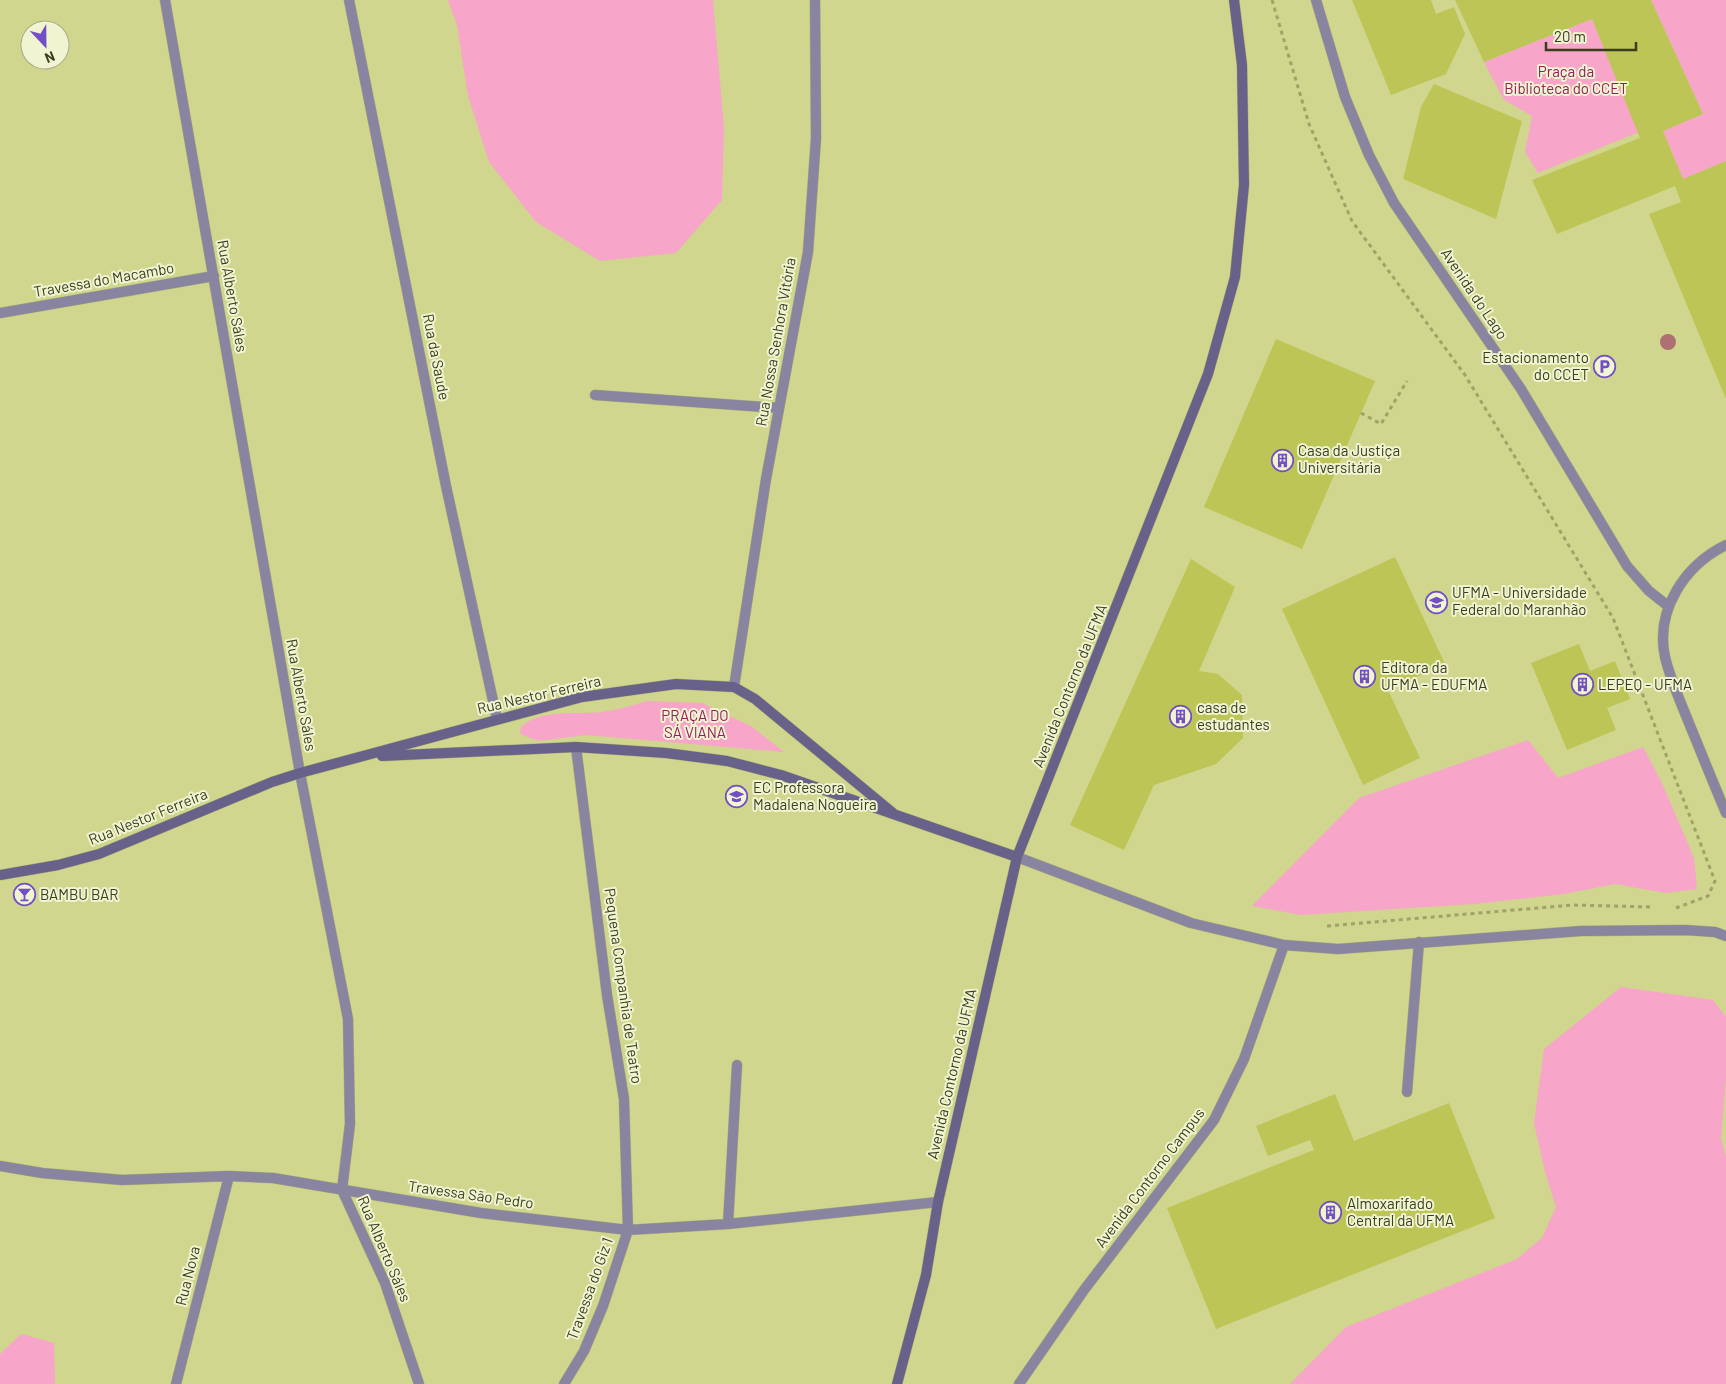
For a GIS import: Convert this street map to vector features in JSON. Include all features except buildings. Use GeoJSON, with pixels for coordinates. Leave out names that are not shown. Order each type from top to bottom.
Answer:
{"type":"FeatureCollection","features":[{"type":"Feature","properties":{"kind":"street","name":"Rua Alberto Sáles"},"geometry":{"type":"LineString","coordinates":[[165,0],[300,773],[348,1019],[350,1124],[342,1190],[385,1283],[419,1384]]}},
{"type":"Feature","properties":{"kind":"street","name":"Rua da Saude"},"geometry":{"type":"LineString","coordinates":[[349,0],[446,486],[497,719]]}},
{"type":"Feature","properties":{"kind":"street","name":"Rua Nossa Senhora Vitória"},"geometry":{"type":"LineString","coordinates":[[734,688],[779,408],[808,252],[816,138],[815,0]]}},
{"type":"Feature","properties":{"kind":"street","name":"Avenida Contorno da UFMA"},"geometry":{"type":"LineString","coordinates":[[897,1384],[926,1275],[938,1202],[1017,857],[1208,374],[1235,277],[1244,185],[1242,65],[1234,0]]}},
{"type":"Feature","properties":{"kind":"street","name":"Avenida do Lago"},"geometry":{"type":"LineString","coordinates":[[1316,0],[1346,97],[1369,155],[1394,203],[1521,389],[1627,566],[1668,606]]}},
{"type":"Feature","properties":{"kind":"street","name":"Travessa do Macambo"},"geometry":{"type":"LineString","coordinates":[[0,313],[214,276]]}},
{"type":"Feature","properties":{"kind":"street"},"geometry":{"type":"LineString","coordinates":[[595,395],[779,408]]}},
{"type":"Feature","properties":{"kind":"street"},"geometry":{"type":"LineString","coordinates":[[1726,545],[1697,565],[1682,581],[1668,606],[1664,630],[1665,655],[1675,689],[1726,813]]}},
{"type":"Feature","properties":{"kind":"street","name":"Rua Nestor Ferreira"},"geometry":{"type":"LineString","coordinates":[[0,875],[58,865],[99,854],[272,782],[300,773],[361,758],[497,719],[582,698],[676,684],[734,688],[755,699],[893,813]]}},
{"type":"Feature","properties":{"kind":"street","name":"Rua Nestor Ferreira"},"geometry":{"type":"LineString","coordinates":[[361,758],[576,747],[666,753],[727,761],[781,775],[1017,857]]}},
{"type":"Feature","properties":{"kind":"street","name":"Pequena Companhia de Teatro"},"geometry":{"type":"LineString","coordinates":[[576,747],[607,995],[624,1099],[628,1230]]}},
{"type":"Feature","properties":{"kind":"street"},"geometry":{"type":"LineString","coordinates":[[1017,857],[1191,923],[1284,946],[1338,948],[1581,931],[1685,930],[1715,932],[1726,936]]}},
{"type":"Feature","properties":{"kind":"street"},"geometry":{"type":"LineString","coordinates":[[1408,1092],[1419,942]]}},
{"type":"Feature","properties":{"kind":"street","name":"Avenida Contorno Campus"},"geometry":{"type":"LineString","coordinates":[[1019,1384],[1084,1290],[1214,1120],[1244,1059],[1284,946]]}},
{"type":"Feature","properties":{"kind":"street"},"geometry":{"type":"LineString","coordinates":[[728,1224],[736,1065]]}},
{"type":"Feature","properties":{"kind":"street","name":"Travessa São Pedro"},"geometry":{"type":"LineString","coordinates":[[0,1166],[42,1173],[122,1180],[229,1176],[273,1178],[481,1213],[628,1230],[728,1224],[938,1202]]}},
{"type":"Feature","properties":{"kind":"street","name":"Rua Nova"},"geometry":{"type":"LineString","coordinates":[[176,1384],[229,1176]]}},
{"type":"Feature","properties":{"kind":"street","name":"Travessa do Giz 1"},"geometry":{"type":"LineString","coordinates":[[564,1384],[584,1351],[603,1306],[628,1230]]}},
{"type":"Feature","properties":{"kind":"path"},"geometry":{"type":"LineString","coordinates":[[1272,0],[1309,124],[1352,221],[1465,375],[1613,618],[1715,881],[1708,896],[1677,908],[1667,908]]}},
{"type":"Feature","properties":{"kind":"path"},"geometry":{"type":"LineString","coordinates":[[1361,413],[1380,424],[1407,381]]}},
{"type":"Feature","properties":{"kind":"path"},"geometry":{"type":"LineString","coordinates":[[1320,926],[1572,905],[1658,908]]}},
{"type":"Feature","properties":{"kind":"green space"},"geometry":{"type":"Polygon","coordinates":[[[448,0],[713,0],[724,128],[722,200],[676,253],[600,261],[536,222],[489,162],[468,96],[457,25],[448,0]]]}},
{"type":"Feature","properties":{"kind":"green space"},"geometry":{"type":"Polygon","coordinates":[[[1651,0],[1726,0],[1726,161],[1683,179],[1663,131],[1703,114],[1651,0]]]}},
{"type":"Feature","properties":{"kind":"green space","name":"Praça da Biblioteca do CCET"},"geometry":{"type":"Polygon","coordinates":[[[1592,19],[1639,132],[1538,173],[1525,152],[1532,116],[1504,100],[1484,62],[1592,19]]]}},
{"type":"Feature","properties":{"kind":"green space","name":"PRAÇA DO SÁ VIANA"},"geometry":{"type":"Polygon","coordinates":[[[647,701],[702,703],[751,726],[784,752],[586,735],[539,741],[520,734],[521,727],[538,717],[602,712],[647,701]]]}},
{"type":"Feature","properties":{"kind":"green space"},"geometry":{"type":"Polygon","coordinates":[[[1528,740],[1558,778],[1643,747],[1662,783],[1694,858],[1697,889],[1665,893],[1615,884],[1564,894],[1474,904],[1301,915],[1252,906],[1359,798],[1528,740]]]}},
{"type":"Feature","properties":{"kind":"green space"},"geometry":{"type":"Polygon","coordinates":[[[1621,987],[1713,1000],[1726,1017],[1726,1077],[1721,1139],[1726,1157],[1726,1384],[1290,1384],[1346,1327],[1517,1259],[1542,1238],[1556,1207],[1545,1172],[1534,1123],[1544,1049],[1621,987]]]}},
{"type":"Feature","properties":{"kind":"green space"},"geometry":{"type":"Polygon","coordinates":[[[21,1334],[54,1343],[55,1384],[0,1384],[0,1354],[21,1334]]]}},
{"type":"Feature","properties":{"kind":"place","name":"Estacionamento do CCET"},"geometry":{"type":"Point","coordinates":[1605,367]}},
{"type":"Feature","properties":{"kind":"place","name":"Casa da Justiça Universitária"},"geometry":{"type":"Point","coordinates":[1282,460]}},
{"type":"Feature","properties":{"kind":"place","name":"UFMA - Universidade Federal do Maranhão"},"geometry":{"type":"Point","coordinates":[1436,602]}},
{"type":"Feature","properties":{"kind":"place","name":"Editora da UFMA - EDUFMA"},"geometry":{"type":"Point","coordinates":[1365,677]}},
{"type":"Feature","properties":{"kind":"place","name":"LEPEQ - UFMA"},"geometry":{"type":"Point","coordinates":[1582,685]}},
{"type":"Feature","properties":{"kind":"place","name":"casa de estudantes"},"geometry":{"type":"Point","coordinates":[1181,717]}},
{"type":"Feature","properties":{"kind":"place","name":"EC Professora Madalena Nogueira"},"geometry":{"type":"Point","coordinates":[737,797]}},
{"type":"Feature","properties":{"kind":"place","name":"BAMBU BAR"},"geometry":{"type":"Point","coordinates":[24,895]}},
{"type":"Feature","properties":{"kind":"place","name":"Almoxarifado Central da UFMA"},"geometry":{"type":"Point","coordinates":[1331,1213]}}]}
